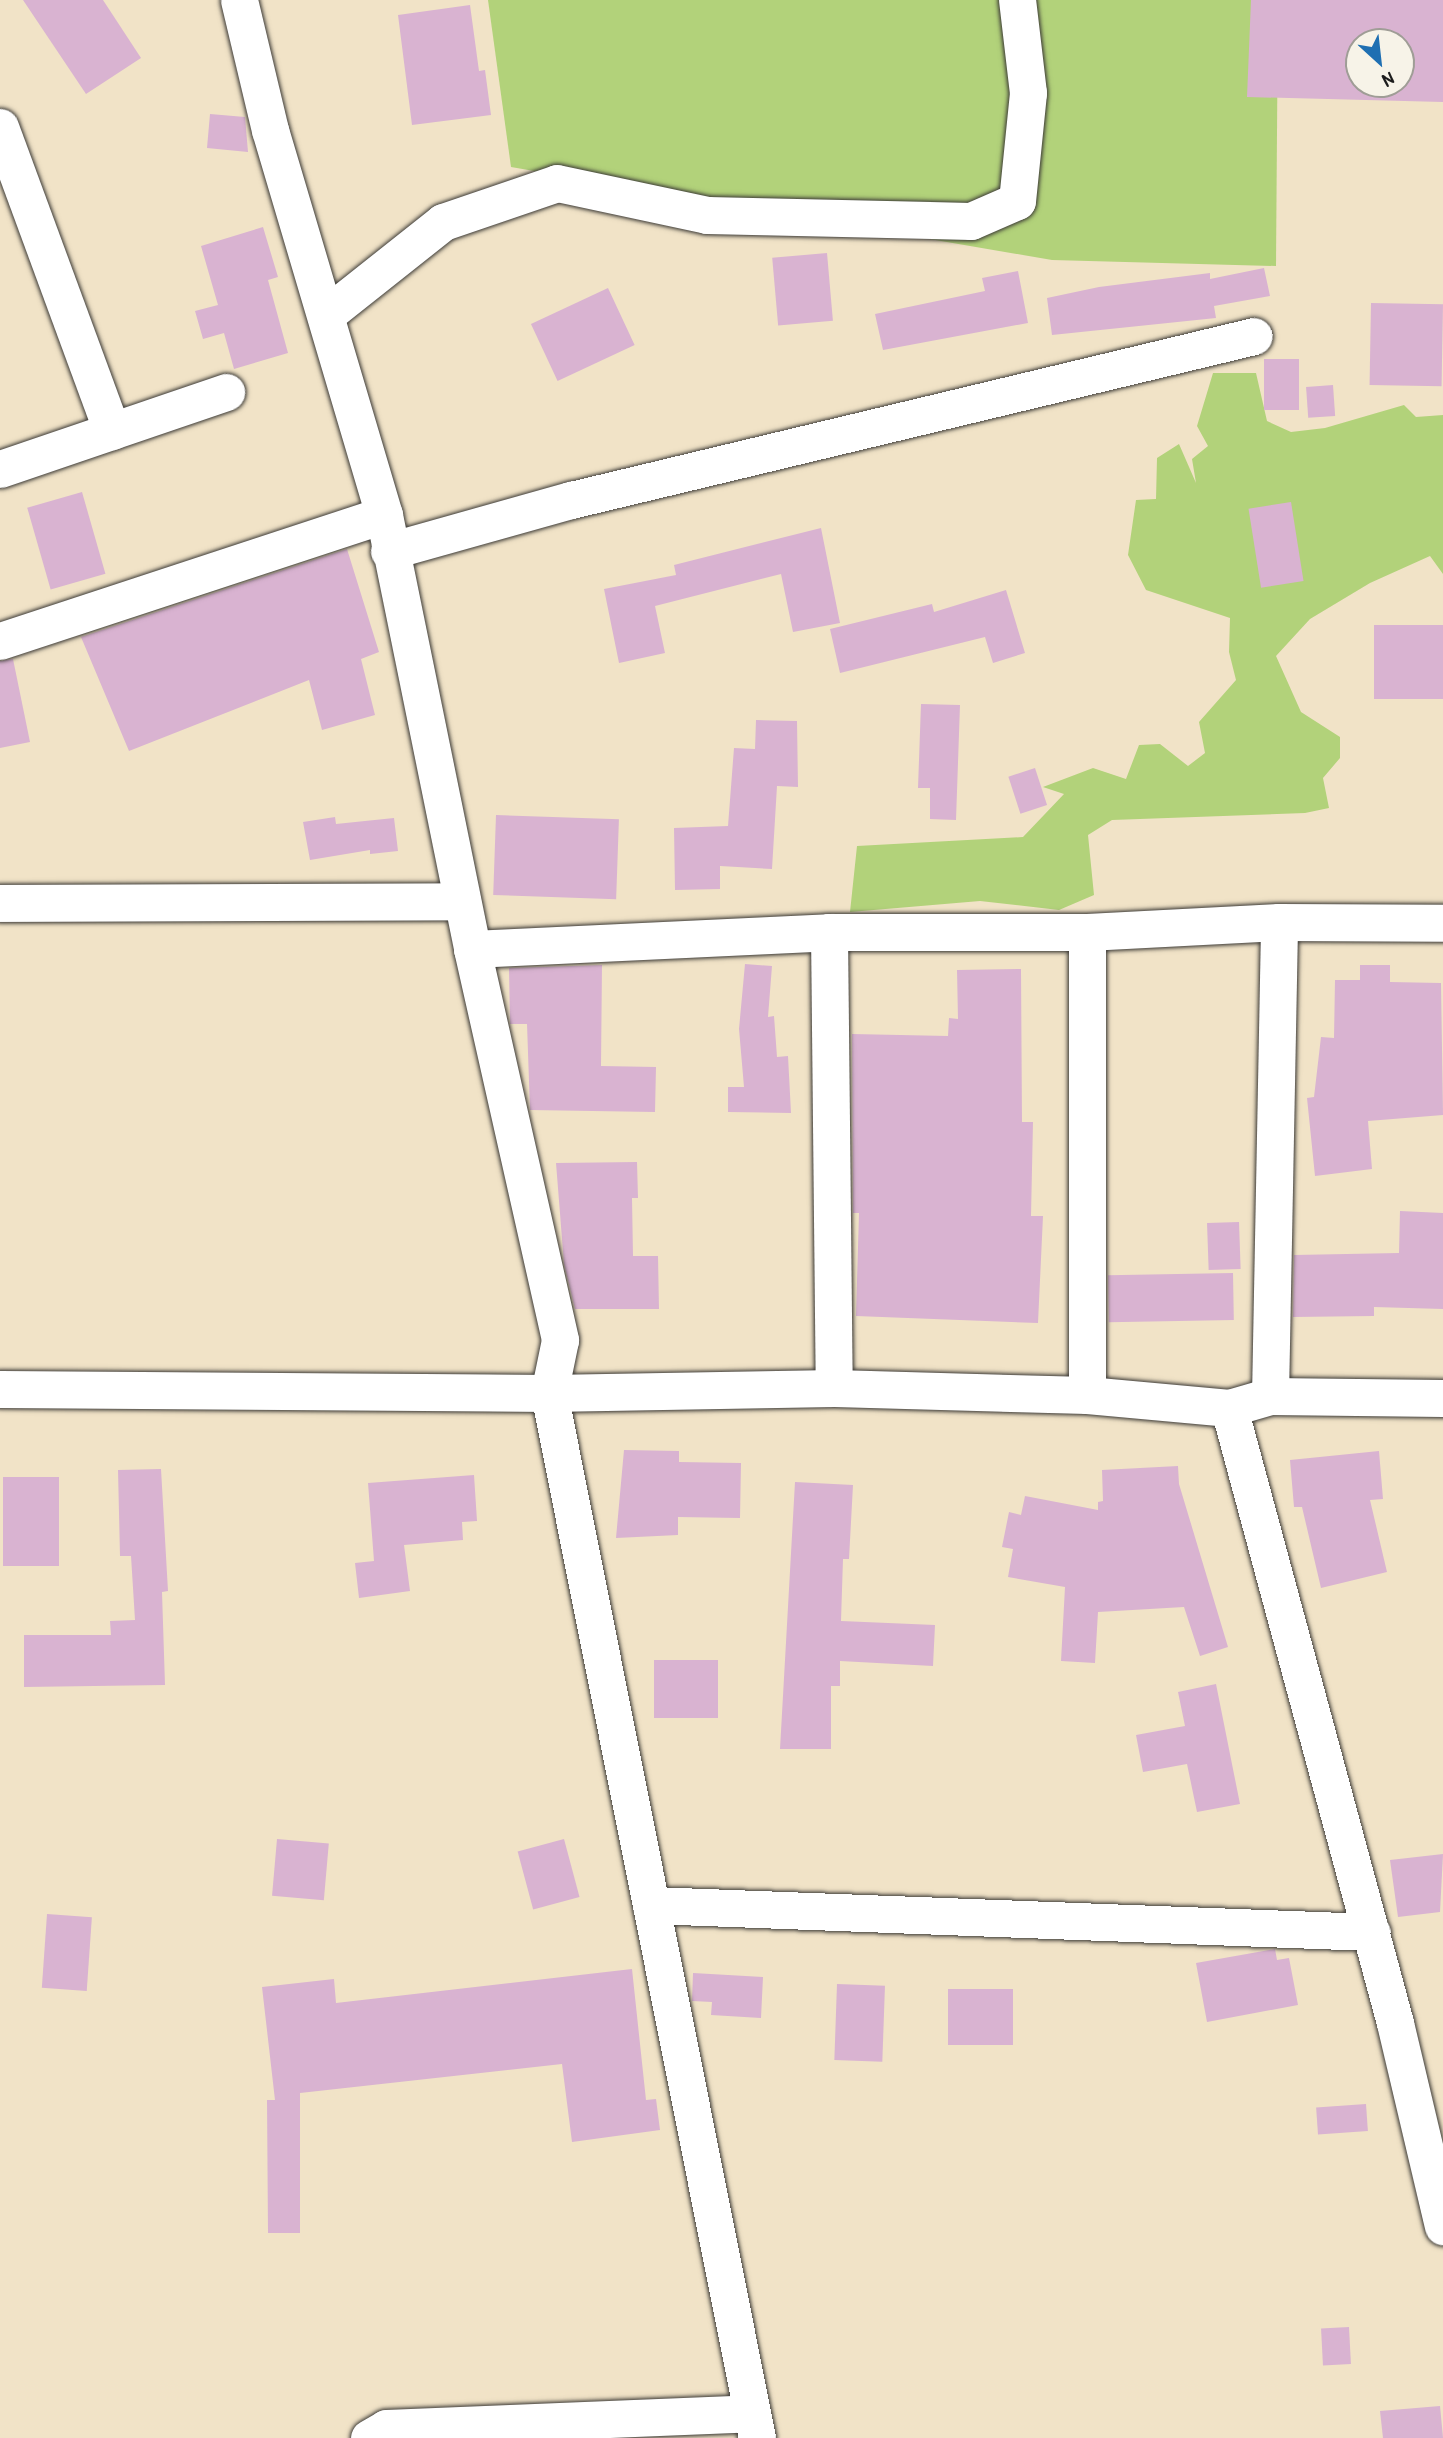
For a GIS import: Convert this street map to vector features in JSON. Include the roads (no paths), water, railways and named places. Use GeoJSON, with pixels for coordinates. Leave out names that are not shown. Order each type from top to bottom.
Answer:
{"type":"FeatureCollection","features":[{"type":"Feature","properties":{"kind":"street"},"geometry":{"type":"LineString","coordinates":[[239,0],[270,130],[327,314],[384,515],[389,551],[472,948],[560,1340],[549,1393],[754,2425],[386,2428],[369,2438]]}},
{"type":"Feature","properties":{"kind":"street"},"geometry":{"type":"LineString","coordinates":[[327,314],[443,222],[557,183],[707,215],[971,221],[1017,201],[1028,93],[1017,0]]}},
{"type":"Feature","properties":{"kind":"street"},"geometry":{"type":"LineString","coordinates":[[0,127],[112,431]]}},
{"type":"Feature","properties":{"kind":"street"},"geometry":{"type":"LineString","coordinates":[[389,551],[570,500],[1254,336]]}},
{"type":"Feature","properties":{"kind":"street"},"geometry":{"type":"LineString","coordinates":[[0,469],[226,392]]}},
{"type":"Feature","properties":{"kind":"street"},"geometry":{"type":"LineString","coordinates":[[0,641],[384,515]]}},
{"type":"Feature","properties":{"kind":"street"},"geometry":{"type":"LineString","coordinates":[[0,902],[462,901]]}},
{"type":"Feature","properties":{"kind":"street"},"geometry":{"type":"LineString","coordinates":[[472,948],[829,932],[1087,932],[1279,922],[1443,923]]}},
{"type":"Feature","properties":{"kind":"street"},"geometry":{"type":"LineString","coordinates":[[1270,1396],[1279,922]]}},
{"type":"Feature","properties":{"kind":"street"},"geometry":{"type":"LineString","coordinates":[[829,932],[834,1388]]}},
{"type":"Feature","properties":{"kind":"street"},"geometry":{"type":"LineString","coordinates":[[1087,932],[1087,1395]]}},
{"type":"Feature","properties":{"kind":"street"},"geometry":{"type":"LineString","coordinates":[[0,1389],[549,1393],[834,1388],[1087,1395],[1229,1408],[1270,1396],[1443,1398]]}},
{"type":"Feature","properties":{"kind":"street"},"geometry":{"type":"LineString","coordinates":[[1229,1408],[1371,1932],[1443,2226]]}},
{"type":"Feature","properties":{"kind":"street"},"geometry":{"type":"LineString","coordinates":[[651,1905],[1371,1932]]}}]}
